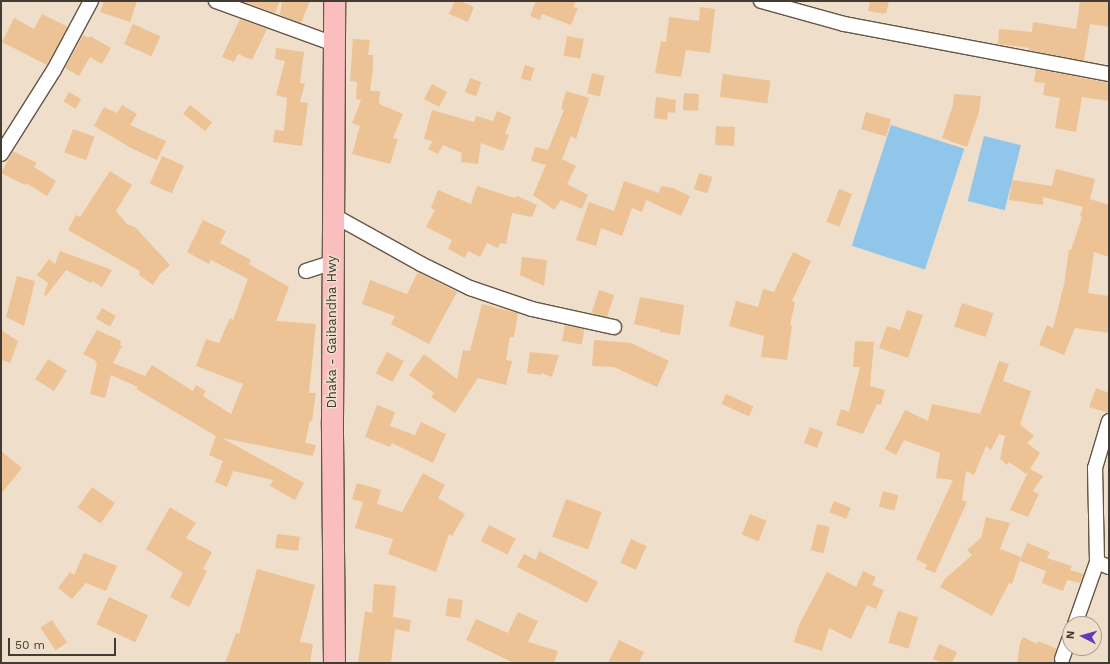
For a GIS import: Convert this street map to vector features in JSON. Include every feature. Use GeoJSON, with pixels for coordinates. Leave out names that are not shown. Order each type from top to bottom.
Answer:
{"type":"FeatureCollection","features":[{"type":"Feature","properties":{"kind":"main road","name":"Dhaka - Gaibandha Hwy"},"geometry":{"type":"LineString","coordinates":[[334,1],[334,663]]}},
{"type":"Feature","properties":{"kind":"street"},"geometry":{"type":"LineString","coordinates":[[1,154],[54,70],[91,1]]}},
{"type":"Feature","properties":{"kind":"street"},"geometry":{"type":"LineString","coordinates":[[216,1],[334,44]]}},
{"type":"Feature","properties":{"kind":"street"},"geometry":{"type":"LineString","coordinates":[[761,1],[844,24],[1109,74]]}},
{"type":"Feature","properties":{"kind":"street"},"geometry":{"type":"LineString","coordinates":[[333,215],[421,264],[470,288],[532,309],[614,327]]}},
{"type":"Feature","properties":{"kind":"street"},"geometry":{"type":"LineString","coordinates":[[306,271],[333,262]]}},
{"type":"Feature","properties":{"kind":"street"},"geometry":{"type":"LineString","coordinates":[[1078,616],[1103,565],[1095,468],[1109,421]]}},
{"type":"Feature","properties":{"kind":"water"},"geometry":{"type":"Polygon","coordinates":[[[891,125],[964,149],[925,270],[852,246],[891,125]]]}},
{"type":"Feature","properties":{"kind":"water"},"geometry":{"type":"Polygon","coordinates":[[[984,136],[1021,145],[1005,210],[968,201],[984,136]]]}},
{"type":"Feature","properties":{"kind":"building"},"geometry":{"type":"Polygon","coordinates":[[[104,1],[137,1],[130,22],[100,12],[104,1]]]}},
{"type":"Feature","properties":{"kind":"building"},"geometry":{"type":"Polygon","coordinates":[[[241,1],[280,1],[275,13],[241,1]]]}},
{"type":"Feature","properties":{"kind":"building"},"geometry":{"type":"Polygon","coordinates":[[[282,1],[310,1],[301,23],[280,15],[282,1]]]}},
{"type":"Feature","properties":{"kind":"building"},"geometry":{"type":"Polygon","coordinates":[[[455,1],[460,1],[474,7],[468,22],[449,14],[455,1]]]}},
{"type":"Feature","properties":{"kind":"building"},"geometry":{"type":"Polygon","coordinates":[[[536,1],[576,1],[573,7],[578,8],[571,25],[542,14],[540,20],[530,16],[536,1]]]}},
{"type":"Feature","properties":{"kind":"building"},"geometry":{"type":"Polygon","coordinates":[[[870,1],[889,1],[886,14],[868,11],[870,1]]]}},
{"type":"Feature","properties":{"kind":"building"},"geometry":{"type":"Polygon","coordinates":[[[1080,1],[1109,1],[1109,27],[1090,24],[1084,61],[1029,50],[1029,48],[998,44],[999,29],[1032,32],[1033,22],[1076,29],[1080,1]]]}},
{"type":"Feature","properties":{"kind":"building"},"geometry":{"type":"Polygon","coordinates":[[[700,7],[715,9],[710,53],[686,50],[681,77],[655,73],[661,41],[666,42],[669,17],[699,21],[700,7]]]}},
{"type":"Feature","properties":{"kind":"building"},"geometry":{"type":"Polygon","coordinates":[[[42,14],[68,27],[47,65],[2,42],[14,18],[34,29],[42,14]]]}},
{"type":"Feature","properties":{"kind":"building"},"geometry":{"type":"Polygon","coordinates":[[[240,19],[267,29],[252,60],[238,54],[234,62],[222,57],[240,19]]]}},
{"type":"Feature","properties":{"kind":"building"},"geometry":{"type":"Polygon","coordinates":[[[133,24],[160,36],[151,56],[124,44],[133,24]]]}},
{"type":"Feature","properties":{"kind":"building"},"geometry":{"type":"Polygon","coordinates":[[[83,35],[89,38],[90,36],[111,48],[102,64],[90,57],[79,76],[65,68],[83,35]]]}},
{"type":"Feature","properties":{"kind":"building"},"geometry":{"type":"Polygon","coordinates":[[[567,36],[584,39],[580,59],[564,56],[567,36]]]}},
{"type":"Feature","properties":{"kind":"building"},"geometry":{"type":"Polygon","coordinates":[[[353,39],[370,40],[368,55],[373,55],[373,69],[370,91],[380,91],[379,104],[403,114],[393,138],[398,139],[390,164],[352,154],[360,126],[352,123],[361,100],[356,99],[357,82],[350,81],[353,39]]]}},
{"type":"Feature","properties":{"kind":"building"},"geometry":{"type":"Polygon","coordinates":[[[276,48],[304,52],[300,83],[305,84],[300,102],[308,103],[302,146],[273,142],[275,130],[284,131],[287,98],[276,95],[285,61],[275,59],[276,48]]]}},
{"type":"Feature","properties":{"kind":"building"},"geometry":{"type":"Polygon","coordinates":[[[525,65],[535,68],[530,81],[521,78],[525,65]]]}},
{"type":"Feature","properties":{"kind":"building"},"geometry":{"type":"Polygon","coordinates":[[[1036,69],[1109,83],[1109,101],[1082,97],[1076,132],[1055,128],[1060,98],[1043,95],[1045,83],[1034,82],[1036,69]]]}},
{"type":"Feature","properties":{"kind":"building"},"geometry":{"type":"Polygon","coordinates":[[[592,73],[605,76],[600,96],[587,93],[592,73]]]}},
{"type":"Feature","properties":{"kind":"building"},"geometry":{"type":"Polygon","coordinates":[[[723,74],[771,81],[767,103],[720,97],[723,74]]]}},
{"type":"Feature","properties":{"kind":"building"},"geometry":{"type":"Polygon","coordinates":[[[470,78],[481,82],[476,96],[465,92],[470,78]]]}},
{"type":"Feature","properties":{"kind":"building"},"geometry":{"type":"Polygon","coordinates":[[[432,84],[447,92],[439,107],[424,99],[432,84]]]}},
{"type":"Feature","properties":{"kind":"building"},"geometry":{"type":"Polygon","coordinates":[[[566,91],[589,98],[576,139],[571,136],[562,159],[576,166],[567,184],[588,195],[582,209],[561,200],[554,210],[533,195],[546,165],[531,161],[535,147],[548,150],[564,110],[561,109],[566,91]]]}},
{"type":"Feature","properties":{"kind":"building"},"geometry":{"type":"Polygon","coordinates":[[[69,92],[81,99],[76,109],[64,102],[69,92]]]}},
{"type":"Feature","properties":{"kind":"building"},"geometry":{"type":"Polygon","coordinates":[[[684,93],[699,94],[698,111],[683,110],[684,93]]]}},
{"type":"Feature","properties":{"kind":"building"},"geometry":{"type":"Polygon","coordinates":[[[954,94],[981,96],[979,112],[967,147],[942,138],[953,105],[954,94]]]}},
{"type":"Feature","properties":{"kind":"building"},"geometry":{"type":"Polygon","coordinates":[[[656,97],[676,100],[675,113],[668,112],[667,120],[654,118],[656,97]]]}},
{"type":"Feature","properties":{"kind":"building"},"geometry":{"type":"Polygon","coordinates":[[[122,105],[137,114],[130,125],[166,141],[157,160],[131,148],[94,126],[104,107],[117,113],[122,105]]]}},
{"type":"Feature","properties":{"kind":"building"},"geometry":{"type":"Polygon","coordinates":[[[190,105],[212,122],[205,131],[183,114],[190,105]]]}},
{"type":"Feature","properties":{"kind":"building"},"geometry":{"type":"Polygon","coordinates":[[[432,110],[474,122],[476,116],[493,121],[497,111],[511,117],[505,134],[509,135],[503,151],[481,143],[478,164],[461,162],[462,153],[443,145],[438,154],[428,149],[433,141],[424,139],[432,110]]]}},
{"type":"Feature","properties":{"kind":"building"},"geometry":{"type":"Polygon","coordinates":[[[866,112],[891,119],[886,136],[861,129],[866,112]]]}},
{"type":"Feature","properties":{"kind":"building"},"geometry":{"type":"Polygon","coordinates":[[[716,126],[735,127],[734,146],[715,145],[716,126]]]}},
{"type":"Feature","properties":{"kind":"building"},"geometry":{"type":"Polygon","coordinates":[[[73,129],[95,137],[86,160],[64,152],[73,129]]]}},
{"type":"Feature","properties":{"kind":"building"},"geometry":{"type":"Polygon","coordinates":[[[13,151],[37,163],[34,167],[56,181],[47,196],[26,183],[25,185],[1,173],[13,151]]]}},
{"type":"Feature","properties":{"kind":"building"},"geometry":{"type":"Polygon","coordinates":[[[162,156],[184,166],[172,193],[150,183],[162,156]]]}},
{"type":"Feature","properties":{"kind":"building"},"geometry":{"type":"Polygon","coordinates":[[[1056,169],[1095,179],[1090,199],[1109,205],[1109,257],[1094,252],[1088,293],[1109,296],[1109,333],[1075,328],[1064,355],[1039,345],[1047,325],[1053,328],[1064,285],[1069,250],[1071,250],[1082,217],[1080,216],[1083,207],[1043,197],[1043,205],[1009,200],[1012,180],[1052,186],[1056,169]]]}},
{"type":"Feature","properties":{"kind":"building"},"geometry":{"type":"Polygon","coordinates":[[[110,171],[132,185],[116,211],[127,224],[136,228],[170,265],[160,274],[153,285],[139,275],[140,271],[68,230],[76,215],[80,217],[110,171]]]}},
{"type":"Feature","properties":{"kind":"building"},"geometry":{"type":"Polygon","coordinates":[[[699,173],[712,177],[707,193],[694,189],[699,173]]]}},
{"type":"Feature","properties":{"kind":"building"},"geometry":{"type":"Polygon","coordinates":[[[624,181],[659,193],[661,186],[673,188],[690,196],[681,216],[646,200],[642,212],[632,208],[622,236],[601,228],[596,246],[576,240],[589,202],[614,211],[624,181]]]}},
{"type":"Feature","properties":{"kind":"building"},"geometry":{"type":"Polygon","coordinates":[[[477,186],[515,198],[517,196],[537,205],[532,217],[512,213],[506,244],[500,243],[498,248],[487,243],[480,257],[468,251],[465,258],[448,249],[452,240],[426,227],[435,210],[431,208],[438,190],[471,204],[477,186]]]}},
{"type":"Feature","properties":{"kind":"building"},"geometry":{"type":"Polygon","coordinates":[[[839,189],[852,194],[840,227],[826,222],[839,189]]]}},
{"type":"Feature","properties":{"kind":"building"},"geometry":{"type":"Polygon","coordinates":[[[203,220],[226,231],[220,243],[251,260],[249,264],[289,287],[276,321],[316,324],[309,393],[316,393],[312,421],[310,421],[305,443],[316,445],[313,456],[222,438],[304,483],[295,500],[270,486],[273,480],[233,471],[227,487],[215,482],[223,461],[209,455],[216,436],[136,389],[138,387],[111,375],[105,398],[90,394],[97,364],[95,362],[96,361],[83,354],[97,330],[121,341],[120,345],[122,346],[113,363],[145,376],[152,365],[193,391],[196,385],[206,391],[203,396],[231,414],[243,384],[196,366],[206,339],[219,343],[230,318],[233,320],[248,279],[211,260],[209,264],[187,252],[203,220]]]}},
{"type":"Feature","properties":{"kind":"building"},"geometry":{"type":"Polygon","coordinates":[[[60,251],[112,270],[102,287],[66,270],[46,296],[44,295],[48,283],[37,275],[49,259],[55,264],[60,251]]]}},
{"type":"Feature","properties":{"kind":"building"},"geometry":{"type":"Polygon","coordinates":[[[793,252],[811,261],[792,301],[795,302],[790,325],[792,326],[787,360],[761,357],[764,336],[729,326],[736,301],[758,307],[763,289],[774,292],[793,252]]]}},
{"type":"Feature","properties":{"kind":"building"},"geometry":{"type":"Polygon","coordinates":[[[522,257],[547,260],[544,286],[520,275],[522,257]]]}},
{"type":"Feature","properties":{"kind":"building"},"geometry":{"type":"Polygon","coordinates":[[[418,272],[457,292],[429,344],[391,324],[395,316],[362,304],[370,280],[407,294],[418,272]]]}},
{"type":"Feature","properties":{"kind":"building"},"geometry":{"type":"Polygon","coordinates":[[[17,276],[35,281],[24,326],[6,317],[17,276]]]}},
{"type":"Feature","properties":{"kind":"building"},"geometry":{"type":"Polygon","coordinates":[[[599,290],[614,295],[607,318],[592,313],[599,290]]]}},
{"type":"Feature","properties":{"kind":"building"},"geometry":{"type":"Polygon","coordinates":[[[640,297],[684,305],[680,335],[660,332],[660,330],[634,324],[640,297]]]}},
{"type":"Feature","properties":{"kind":"building"},"geometry":{"type":"Polygon","coordinates":[[[962,303],[993,313],[986,337],[954,327],[962,303]]]}},
{"type":"Feature","properties":{"kind":"building"},"geometry":{"type":"Polygon","coordinates":[[[482,304],[518,313],[514,337],[510,337],[506,360],[512,361],[506,385],[478,378],[455,413],[431,397],[434,393],[409,375],[424,354],[457,379],[463,350],[470,351],[482,304]]]}},
{"type":"Feature","properties":{"kind":"building"},"geometry":{"type":"Polygon","coordinates":[[[102,308],[116,316],[110,326],[96,318],[102,308]]]}},
{"type":"Feature","properties":{"kind":"building"},"geometry":{"type":"Polygon","coordinates":[[[907,310],[923,315],[908,358],[879,348],[887,326],[900,330],[907,310]]]}},
{"type":"Feature","properties":{"kind":"building"},"geometry":{"type":"Polygon","coordinates":[[[565,325],[585,329],[582,345],[562,341],[565,325]]]}},
{"type":"Feature","properties":{"kind":"building"},"geometry":{"type":"Polygon","coordinates":[[[1,330],[18,341],[10,363],[1,360],[1,330]]]}},
{"type":"Feature","properties":{"kind":"building"},"geometry":{"type":"Polygon","coordinates":[[[594,340],[631,343],[669,361],[657,387],[614,367],[592,366],[594,340]]]}},
{"type":"Feature","properties":{"kind":"building"},"geometry":{"type":"Polygon","coordinates":[[[855,341],[874,342],[870,386],[885,390],[881,405],[877,404],[863,434],[836,425],[841,409],[849,412],[860,367],[853,367],[855,341]]]}},
{"type":"Feature","properties":{"kind":"building"},"geometry":{"type":"Polygon","coordinates":[[[387,352],[404,361],[393,382],[376,373],[387,352]]]}},
{"type":"Feature","properties":{"kind":"building"},"geometry":{"type":"Polygon","coordinates":[[[530,352],[559,355],[552,377],[541,373],[541,375],[527,373],[530,352]]]}},
{"type":"Feature","properties":{"kind":"building"},"geometry":{"type":"Polygon","coordinates":[[[48,359],[67,371],[54,391],[35,379],[48,359]]]}},
{"type":"Feature","properties":{"kind":"building"},"geometry":{"type":"Polygon","coordinates":[[[999,361],[1009,364],[1003,381],[1031,391],[1020,424],[1034,436],[1027,443],[1040,453],[1030,469],[1043,476],[1033,491],[1039,494],[1028,517],[1010,510],[1029,470],[1026,474],[1009,462],[1007,465],[1000,459],[1005,436],[999,434],[991,450],[986,446],[974,475],[966,471],[962,500],[967,502],[935,573],[925,569],[927,565],[916,559],[953,480],[936,478],[940,453],[904,440],[896,455],[885,449],[905,410],[928,421],[932,404],[980,414],[999,361]]]}},
{"type":"Feature","properties":{"kind":"building"},"geometry":{"type":"Polygon","coordinates":[[[1096,388],[1109,393],[1109,413],[1089,407],[1096,388]]]}},
{"type":"Feature","properties":{"kind":"building"},"geometry":{"type":"Polygon","coordinates":[[[726,394],[753,406],[749,416],[722,404],[726,394]]]}},
{"type":"Feature","properties":{"kind":"building"},"geometry":{"type":"Polygon","coordinates":[[[377,405],[395,412],[390,426],[415,435],[421,422],[446,434],[433,463],[392,443],[390,447],[365,437],[377,405]]]}},
{"type":"Feature","properties":{"kind":"building"},"geometry":{"type":"Polygon","coordinates":[[[810,427],[823,432],[817,448],[804,443],[810,427]]]}},
{"type":"Feature","properties":{"kind":"building"},"geometry":{"type":"Polygon","coordinates":[[[1,451],[22,468],[1,494],[1,451]]]}},
{"type":"Feature","properties":{"kind":"building"},"geometry":{"type":"Polygon","coordinates":[[[423,473],[445,485],[438,498],[465,514],[452,536],[449,534],[436,572],[388,554],[393,539],[355,528],[363,502],[352,499],[357,483],[381,490],[377,504],[402,512],[423,473]]]}},
{"type":"Feature","properties":{"kind":"building"},"geometry":{"type":"Polygon","coordinates":[[[92,487],[115,503],[101,524],[78,507],[92,487]]]}},
{"type":"Feature","properties":{"kind":"building"},"geometry":{"type":"Polygon","coordinates":[[[883,491],[898,495],[894,511],[879,506],[883,491]]]}},
{"type":"Feature","properties":{"kind":"building"},"geometry":{"type":"Polygon","coordinates":[[[566,499],[602,512],[588,550],[552,537],[566,499]]]}},
{"type":"Feature","properties":{"kind":"building"},"geometry":{"type":"Polygon","coordinates":[[[834,501],[851,508],[846,519],[830,512],[834,501]]]}},
{"type":"Feature","properties":{"kind":"building"},"geometry":{"type":"Polygon","coordinates":[[[170,507],[196,523],[186,538],[212,552],[203,569],[207,571],[189,607],[170,597],[183,573],[146,549],[170,507]]]}},
{"type":"Feature","properties":{"kind":"building"},"geometry":{"type":"Polygon","coordinates":[[[750,514],[767,521],[758,541],[742,534],[750,514]]]}},
{"type":"Feature","properties":{"kind":"building"},"geometry":{"type":"Polygon","coordinates":[[[986,517],[1010,523],[1000,549],[1021,557],[1012,584],[1009,583],[992,616],[940,587],[945,579],[972,555],[967,550],[981,538],[986,517]]]}},
{"type":"Feature","properties":{"kind":"building"},"geometry":{"type":"Polygon","coordinates":[[[817,524],[830,527],[824,553],[811,550],[817,524]]]}},
{"type":"Feature","properties":{"kind":"building"},"geometry":{"type":"Polygon","coordinates":[[[489,525],[516,539],[508,555],[481,541],[489,525]]]}},
{"type":"Feature","properties":{"kind":"building"},"geometry":{"type":"Polygon","coordinates":[[[277,534],[300,537],[298,551],[275,548],[277,534]]]}},
{"type":"Feature","properties":{"kind":"building"},"geometry":{"type":"Polygon","coordinates":[[[631,539],[647,546],[636,570],[620,563],[631,539]]]}},
{"type":"Feature","properties":{"kind":"building"},"geometry":{"type":"Polygon","coordinates":[[[1027,543],[1050,552],[1047,558],[1072,566],[1070,570],[1084,574],[1080,583],[1067,580],[1063,591],[1042,583],[1046,571],[1020,561],[1027,543]]]}},
{"type":"Feature","properties":{"kind":"building"},"geometry":{"type":"Polygon","coordinates":[[[539,551],[598,582],[587,603],[517,567],[524,554],[536,560],[539,551]]]}},
{"type":"Feature","properties":{"kind":"building"},"geometry":{"type":"Polygon","coordinates":[[[84,553],[117,566],[106,591],[86,583],[72,599],[58,588],[70,572],[74,575],[84,553]]]}},
{"type":"Feature","properties":{"kind":"building"},"geometry":{"type":"Polygon","coordinates":[[[257,569],[315,585],[300,642],[313,644],[310,663],[225,663],[236,633],[239,634],[257,569]]]}},
{"type":"Feature","properties":{"kind":"building"},"geometry":{"type":"Polygon","coordinates":[[[863,571],[876,577],[872,585],[884,590],[876,609],[867,605],[851,639],[829,628],[822,651],[794,642],[799,625],[827,572],[856,587],[863,571]]]}},
{"type":"Feature","properties":{"kind":"building"},"geometry":{"type":"Polygon","coordinates":[[[374,584],[396,586],[393,617],[411,620],[409,632],[395,629],[391,663],[358,663],[365,611],[372,613],[374,584]]]}},
{"type":"Feature","properties":{"kind":"building"},"geometry":{"type":"Polygon","coordinates":[[[109,597],[148,615],[135,642],[96,624],[109,597]]]}},
{"type":"Feature","properties":{"kind":"building"},"geometry":{"type":"Polygon","coordinates":[[[448,598],[463,600],[460,618],[445,616],[448,598]]]}},
{"type":"Feature","properties":{"kind":"building"},"geometry":{"type":"Polygon","coordinates":[[[898,611],[918,617],[908,649],[888,643],[898,611]]]}},
{"type":"Feature","properties":{"kind":"building"},"geometry":{"type":"Polygon","coordinates":[[[518,612],[538,621],[528,642],[558,651],[554,663],[514,663],[466,640],[476,619],[508,633],[518,612]]]}},
{"type":"Feature","properties":{"kind":"building"},"geometry":{"type":"Polygon","coordinates":[[[52,620],[67,642],[55,650],[40,628],[52,620]]]}},
{"type":"Feature","properties":{"kind":"building"},"geometry":{"type":"Polygon","coordinates":[[[1023,637],[1037,644],[1038,641],[1057,649],[1054,656],[1055,663],[1017,663],[1020,643],[1023,637]]]}},
{"type":"Feature","properties":{"kind":"building"},"geometry":{"type":"Polygon","coordinates":[[[619,640],[644,652],[639,663],[608,663],[619,640]]]}},
{"type":"Feature","properties":{"kind":"building"},"geometry":{"type":"Polygon","coordinates":[[[939,644],[957,652],[952,663],[943,663],[933,659],[939,644]]]}}]}
